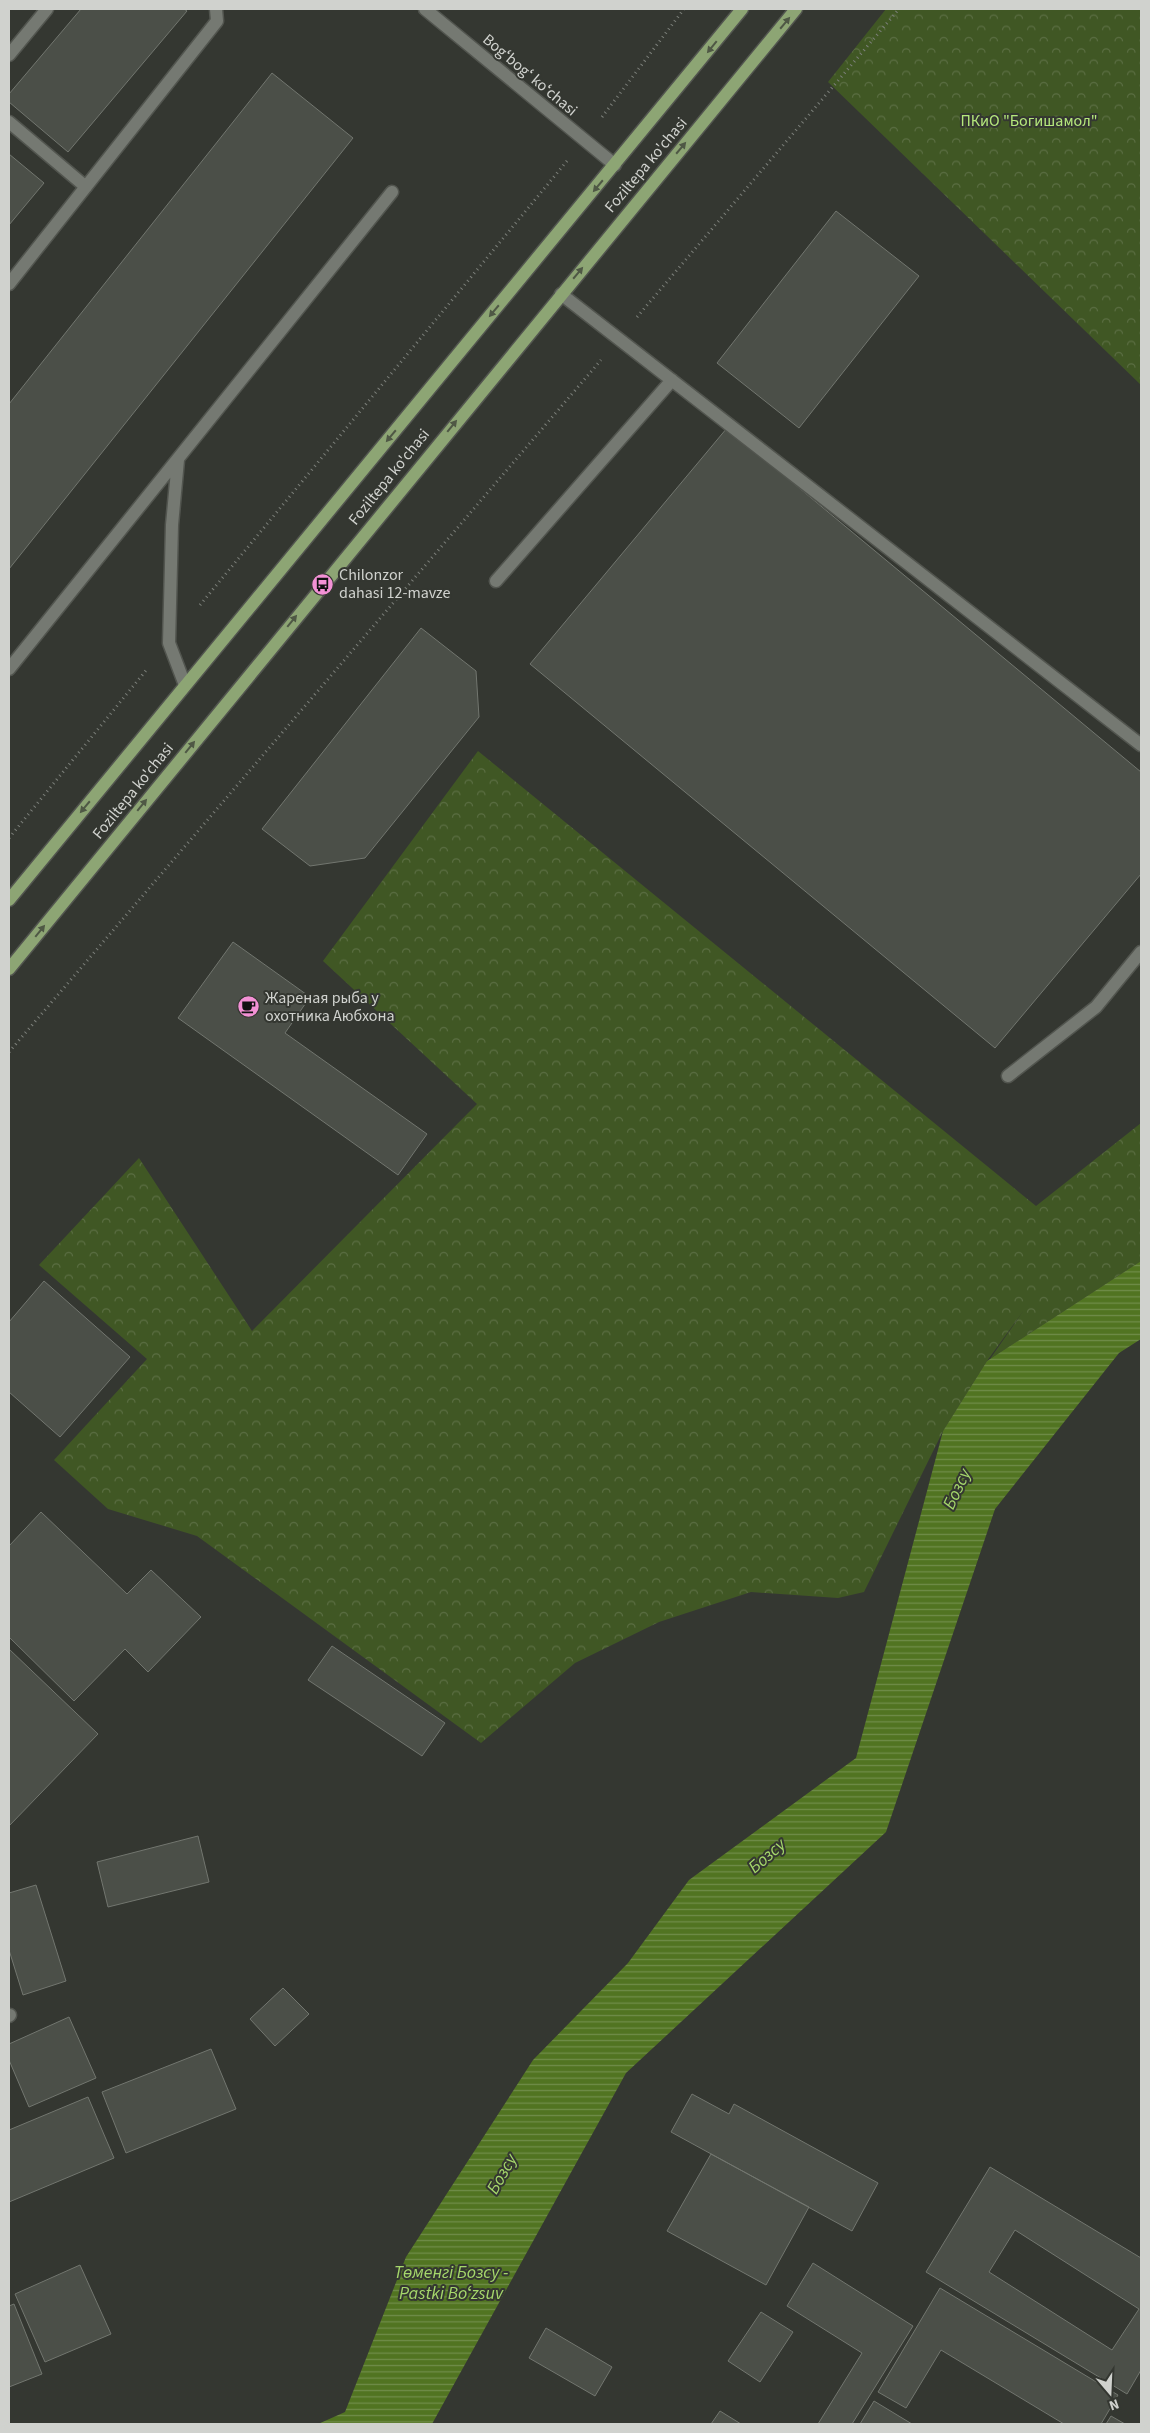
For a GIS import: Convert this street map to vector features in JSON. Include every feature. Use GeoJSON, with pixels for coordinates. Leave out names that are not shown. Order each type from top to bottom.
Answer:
{"type":"FeatureCollection","features":[{"type":"Feature","properties":{"kind":"main road","name":"Foziltepa ko'chasi"},"geometry":{"type":"LineString","coordinates":[[9,900],[742,9]]}},
{"type":"Feature","properties":{"kind":"main road","name":"Foziltepa ko'chasi"},"geometry":{"type":"LineString","coordinates":[[9,969],[796,9]]}},
{"type":"Feature","properties":{"kind":"street"},"geometry":{"type":"LineString","coordinates":[[9,55],[48,9]]}},
{"type":"Feature","properties":{"kind":"street"},"geometry":{"type":"LineString","coordinates":[[9,284],[217,21],[216,9]]}},
{"type":"Feature","properties":{"kind":"street","name":"Bogʻbogʻ koʻchasi"},"geometry":{"type":"LineString","coordinates":[[425,9],[614,165]]}},
{"type":"Feature","properties":{"kind":"street"},"geometry":{"type":"LineString","coordinates":[[9,122],[86,187]]}},
{"type":"Feature","properties":{"kind":"street"},"geometry":{"type":"LineString","coordinates":[[9,669],[392,192]]}},
{"type":"Feature","properties":{"kind":"street"},"geometry":{"type":"LineString","coordinates":[[561,294],[1141,745]]}},
{"type":"Feature","properties":{"kind":"street"},"geometry":{"type":"LineString","coordinates":[[496,581],[672,380]]}},
{"type":"Feature","properties":{"kind":"street"},"geometry":{"type":"LineString","coordinates":[[178,460],[172,525],[169,643],[185,685]]}},
{"type":"Feature","properties":{"kind":"street"},"geometry":{"type":"LineString","coordinates":[[1008,1076],[1096,1007],[1141,952]]}},
{"type":"Feature","properties":{"kind":"path"},"geometry":{"type":"LineString","coordinates":[[9,838],[584,140],[684,9]]}},
{"type":"Feature","properties":{"kind":"path"},"geometry":{"type":"LineString","coordinates":[[9,1052],[899,9]]}},
{"type":"Feature","properties":{"kind":"green space","name":"ПКиО \"Богишамол\""},"geometry":{"type":"Polygon","coordinates":[[[886,9],[1141,9],[1141,385],[828,82],[886,9]]]}},
{"type":"Feature","properties":{"kind":"green space"},"geometry":{"type":"Polygon","coordinates":[[[478,751],[1036,1206],[1141,1123],[1141,1261],[990,1359],[1024,1310],[987,1361],[943,1431],[864,1592],[838,1598],[751,1592],[659,1622],[575,1663],[481,1743],[197,1536],[108,1509],[54,1460],[147,1359],[39,1265],[139,1158],[252,1331],[477,1104],[323,961],[478,751]]]}},
{"type":"Feature","properties":{"kind":"water","name":"Төменгі Бозсу - Pastki Boʻzsuv"},"geometry":{"type":"Polygon","coordinates":[[[1141,1261],[1141,1339],[1119,1353],[995,1509],[886,1832],[626,2073],[432,2424],[318,2424],[345,2412],[406,2257],[533,2060],[628,1963],[689,1880],[856,1758],[943,1431],[987,1361],[1141,1261]]]}},
{"type":"Feature","properties":{"kind":"building"},"geometry":{"type":"Polygon","coordinates":[[[81,9],[184,9],[187,11],[68,152],[9,102],[9,94],[81,9]]]}},
{"type":"Feature","properties":{"kind":"building"},"geometry":{"type":"Polygon","coordinates":[[[272,73],[353,138],[9,569],[9,404],[272,73]]]}},
{"type":"Feature","properties":{"kind":"building"},"geometry":{"type":"Polygon","coordinates":[[[9,154],[44,183],[9,225],[9,154]]]}},
{"type":"Feature","properties":{"kind":"building"},"geometry":{"type":"Polygon","coordinates":[[[836,211],[919,276],[799,428],[717,363],[836,211]]]}},
{"type":"Feature","properties":{"kind":"building"},"geometry":{"type":"Polygon","coordinates":[[[727,428],[1141,772],[1141,874],[995,1048],[530,664],[727,428]]]}},
{"type":"Feature","properties":{"kind":"building"},"geometry":{"type":"Polygon","coordinates":[[[421,628],[476,671],[479,717],[365,858],[310,866],[262,829],[421,628]]]}},
{"type":"Feature","properties":{"kind":"building"},"geometry":{"type":"Polygon","coordinates":[[[233,942],[310,997],[285,1033],[427,1134],[398,1175],[178,1018],[233,942]]]}},
{"type":"Feature","properties":{"kind":"building"},"geometry":{"type":"Polygon","coordinates":[[[44,1281],[130,1357],[60,1437],[9,1392],[9,1322],[44,1281]]]}},
{"type":"Feature","properties":{"kind":"building"},"geometry":{"type":"Polygon","coordinates":[[[41,1512],[127,1594],[151,1570],[201,1617],[148,1672],[125,1649],[74,1701],[9,1637],[9,1546],[41,1512]]]}},
{"type":"Feature","properties":{"kind":"building"},"geometry":{"type":"Polygon","coordinates":[[[332,1646],[445,1723],[422,1756],[308,1680],[332,1646]]]}},
{"type":"Feature","properties":{"kind":"building"},"geometry":{"type":"Polygon","coordinates":[[[9,1649],[98,1734],[9,1826],[9,1649]]]}},
{"type":"Feature","properties":{"kind":"building"},"geometry":{"type":"Polygon","coordinates":[[[198,1836],[209,1882],[108,1907],[97,1862],[198,1836]]]}},
{"type":"Feature","properties":{"kind":"building"},"geometry":{"type":"Polygon","coordinates":[[[36,1885],[66,1981],[23,1995],[9,1950],[9,1893],[36,1885]]]}},
{"type":"Feature","properties":{"kind":"building"},"geometry":{"type":"Polygon","coordinates":[[[283,1988],[309,2014],[275,2046],[250,2019],[283,1988]]]}},
{"type":"Feature","properties":{"kind":"building"},"geometry":{"type":"Polygon","coordinates":[[[69,2017],[96,2078],[29,2107],[9,2060],[9,2044],[69,2017]]]}},
{"type":"Feature","properties":{"kind":"building"},"geometry":{"type":"Polygon","coordinates":[[[211,2049],[236,2109],[126,2153],[102,2092],[211,2049]]]}},
{"type":"Feature","properties":{"kind":"building"},"geometry":{"type":"Polygon","coordinates":[[[692,2094],[729,2114],[734,2104],[878,2183],[852,2231],[671,2132],[692,2094]]]}},
{"type":"Feature","properties":{"kind":"building"},"geometry":{"type":"Polygon","coordinates":[[[88,2097],[114,2158],[9,2202],[9,2130],[88,2097]]]}},
{"type":"Feature","properties":{"kind":"building"},"geometry":{"type":"Polygon","coordinates":[[[711,2154],[809,2207],[766,2285],[667,2231],[711,2154]]]}},
{"type":"Feature","properties":{"kind":"building"},"geometry":{"type":"Polygon","coordinates":[[[990,2167],[1141,2258],[1141,2370],[1127,2394],[926,2272],[990,2167]],[[1015,2230],[989,2272],[1112,2350],[1139,2309],[1015,2230]]]}},
{"type":"Feature","properties":{"kind":"building"},"geometry":{"type":"Polygon","coordinates":[[[813,2263],[913,2326],[852,2424],[818,2424],[862,2353],[787,2306],[813,2263]]]}},
{"type":"Feature","properties":{"kind":"building"},"geometry":{"type":"Polygon","coordinates":[[[80,2265],[111,2334],[45,2362],[15,2294],[80,2265]]]}},
{"type":"Feature","properties":{"kind":"building"},"geometry":{"type":"Polygon","coordinates":[[[940,2288],[1118,2395],[1101,2424],[1064,2424],[941,2350],[906,2408],[878,2392],[940,2288]]]}},
{"type":"Feature","properties":{"kind":"building"},"geometry":{"type":"Polygon","coordinates":[[[14,2304],[42,2374],[9,2387],[9,2306],[14,2304]]]}},
{"type":"Feature","properties":{"kind":"building"},"geometry":{"type":"Polygon","coordinates":[[[761,2312],[793,2332],[760,2382],[728,2361],[761,2312]]]}},
{"type":"Feature","properties":{"kind":"building"},"geometry":{"type":"Polygon","coordinates":[[[546,2328],[612,2367],[595,2396],[529,2358],[546,2328]]]}},
{"type":"Feature","properties":{"kind":"building"},"geometry":{"type":"Polygon","coordinates":[[[874,2401],[912,2424],[860,2424],[874,2401]]]}},
{"type":"Feature","properties":{"kind":"building"},"geometry":{"type":"Polygon","coordinates":[[[720,2411],[741,2424],[711,2424],[720,2411]]]}},
{"type":"Feature","properties":{"kind":"building"},"geometry":{"type":"Polygon","coordinates":[[[1111,2416],[1125,2424],[1106,2424],[1111,2416]]]}},
{"type":"Feature","properties":{"kind":"place","name":"Chilonzor dahasi 12-mavze"},"geometry":{"type":"Point","coordinates":[323,584]}},
{"type":"Feature","properties":{"kind":"place","name":"Жареная рыба у охотника Аюбхона"},"geometry":{"type":"Point","coordinates":[249,1007]}},
{"type":"Feature","properties":{"kind":"water label","name":"Бозсу"},"geometry":{"type":"Point","coordinates":[957,1489]}},
{"type":"Feature","properties":{"kind":"water label","name":"Бозсу"},"geometry":{"type":"Point","coordinates":[767,1856]}},
{"type":"Feature","properties":{"kind":"water label","name":"Бозсу"},"geometry":{"type":"Point","coordinates":[502,2174]}}]}
